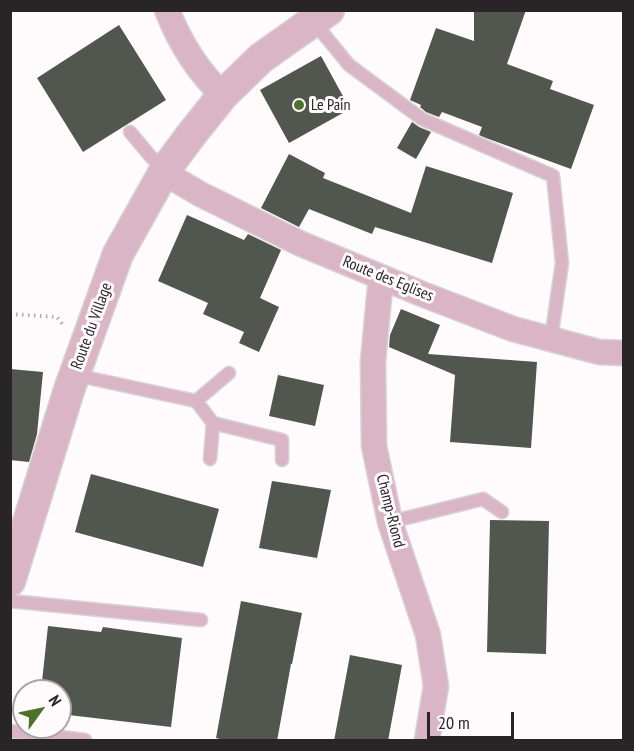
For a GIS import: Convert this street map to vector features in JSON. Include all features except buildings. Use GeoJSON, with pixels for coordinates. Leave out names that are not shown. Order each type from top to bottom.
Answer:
{"type":"FeatureCollection","features":[{"type":"Feature","properties":{"kind":"street"},"geometry":{"type":"LineString","coordinates":[[167,10],[184,47],[198,68],[223,95]]}},
{"type":"Feature","properties":{"kind":"street","name":"Route du Village"},"geometry":{"type":"LineString","coordinates":[[10,581],[74,375],[118,254],[165,170],[223,95],[261,58],[321,16]]}},
{"type":"Feature","properties":{"kind":"street","name":"Route des Eglises"},"geometry":{"type":"LineString","coordinates":[[165,170],[187,186],[299,243],[381,277],[513,329],[600,352],[624,352]]}},
{"type":"Feature","properties":{"kind":"street","name":"Champ-Riond"},"geometry":{"type":"LineString","coordinates":[[381,277],[373,362],[374,446],[390,522],[428,636],[436,686],[427,741]]}},
{"type":"Feature","properties":{"kind":"lane"},"geometry":{"type":"LineString","coordinates":[[321,16],[349,65],[422,118],[553,176],[562,263],[551,339]]}},
{"type":"Feature","properties":{"kind":"lane"},"geometry":{"type":"LineString","coordinates":[[130,132],[165,170]]}},
{"type":"Feature","properties":{"kind":"lane"},"geometry":{"type":"LineString","coordinates":[[196,401],[229,373]]}},
{"type":"Feature","properties":{"kind":"lane"},"geometry":{"type":"LineString","coordinates":[[74,375],[196,401],[213,423],[282,440],[282,460]]}},
{"type":"Feature","properties":{"kind":"lane"},"geometry":{"type":"LineString","coordinates":[[210,459],[213,423]]}},
{"type":"Feature","properties":{"kind":"lane"},"geometry":{"type":"LineString","coordinates":[[390,522],[483,499],[502,512]]}},
{"type":"Feature","properties":{"kind":"lane"},"geometry":{"type":"LineString","coordinates":[[10,601],[201,620]]}},
{"type":"Feature","properties":{"kind":"lane"},"geometry":{"type":"LineString","coordinates":[[10,731],[85,741]]}},
{"type":"Feature","properties":{"kind":"path"},"geometry":{"type":"LineString","coordinates":[[10,314],[57,317],[64,326]]}},
{"type":"Feature","properties":{"kind":"place","name":"Le Pain"},"geometry":{"type":"Point","coordinates":[299,105]}}]}
